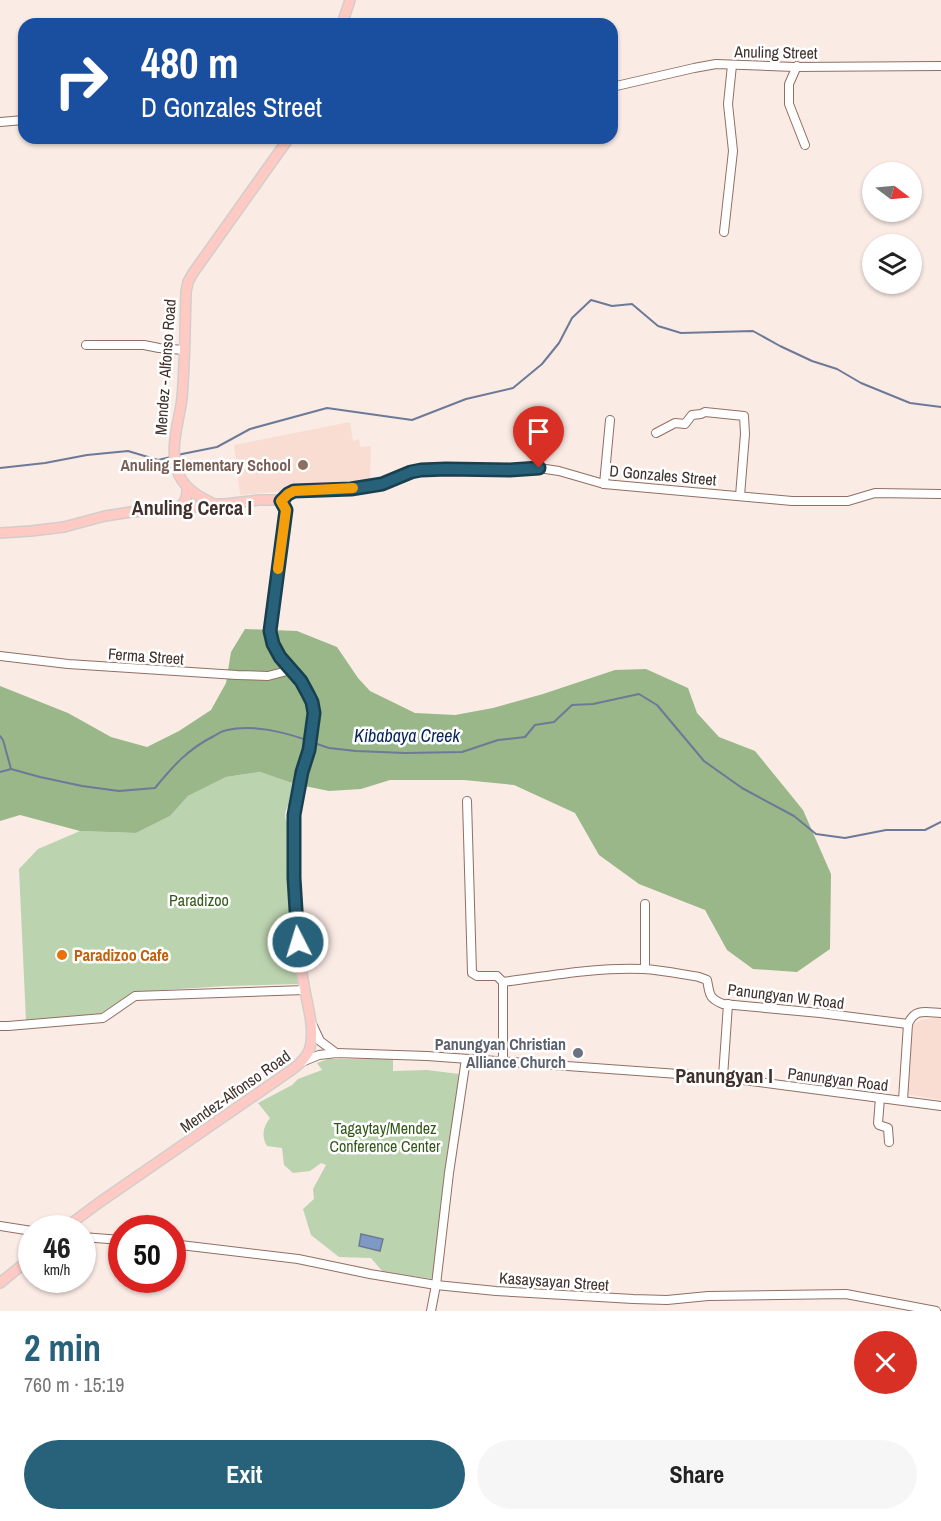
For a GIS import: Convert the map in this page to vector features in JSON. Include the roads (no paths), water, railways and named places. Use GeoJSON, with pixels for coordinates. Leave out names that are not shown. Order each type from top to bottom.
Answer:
{"type":"FeatureCollection","features":[{"type":"Feature","properties":{"kind":"main road"},"geometry":{"type":"LineString","coordinates":[[344,18],[350,0]]}},
{"type":"Feature","properties":{"kind":"main road","name":"Mendez - Alfonso Road"},"geometry":{"type":"LineString","coordinates":[[214,504],[187,487],[174,463],[182,399],[186,292],[193,273],[286,144]]}},
{"type":"Feature","properties":{"kind":"main road"},"geometry":{"type":"LineString","coordinates":[[177,510],[185,501],[188,494],[187,487]]}},
{"type":"Feature","properties":{"kind":"main road"},"geometry":{"type":"LineString","coordinates":[[0,533],[64,526],[131,512],[177,510],[268,499],[281,501]]}},
{"type":"Feature","properties":{"kind":"main road","name":"Mendez-Alfonso Road"},"geometry":{"type":"LineString","coordinates":[[82,1215],[302,1062],[309,1051],[311,1023],[300,956],[295,902],[294,815],[302,772],[309,750],[314,713],[312,702],[301,681],[280,657],[273,644],[270,631],[286,510],[281,501]]}},
{"type":"Feature","properties":{"kind":"main road"},"geometry":{"type":"LineString","coordinates":[[0,1283],[18,1268]]}},
{"type":"Feature","properties":{"kind":"street","name":"Anuling Street"},"geometry":{"type":"LineString","coordinates":[[618,86],[716,64],[941,66]]}},
{"type":"Feature","properties":{"kind":"street"},"geometry":{"type":"LineString","coordinates":[[724,232],[733,151],[728,104],[732,65]]}},
{"type":"Feature","properties":{"kind":"street"},"geometry":{"type":"LineString","coordinates":[[797,66],[789,84],[789,104],[805,145]]}},
{"type":"Feature","properties":{"kind":"street"},"geometry":{"type":"LineString","coordinates":[[0,122],[18,120]]}},
{"type":"Feature","properties":{"kind":"street"},"geometry":{"type":"LineString","coordinates":[[86,345],[144,345],[184,350]]}},
{"type":"Feature","properties":{"kind":"street"},"geometry":{"type":"LineString","coordinates":[[656,433],[675,423],[685,424],[692,415],[705,412],[744,416],[745,434],[740,496]]}},
{"type":"Feature","properties":{"kind":"street"},"geometry":{"type":"LineString","coordinates":[[604,484],[610,420]]}},
{"type":"Feature","properties":{"kind":"street","name":"D Gonzales Street"},"geometry":{"type":"LineString","coordinates":[[281,501],[294,491],[351,489],[382,484],[421,470],[539,468],[553,469],[604,484],[792,501],[848,501],[875,493],[941,494]]}},
{"type":"Feature","properties":{"kind":"street","name":"Ferma Street"},"geometry":{"type":"LineString","coordinates":[[0,656],[68,664],[237,675],[268,675],[291,670]]}},
{"type":"Feature","properties":{"kind":"street"},"geometry":{"type":"LineString","coordinates":[[467,801],[472,973],[477,976],[497,976],[503,982],[503,1062]]}},
{"type":"Feature","properties":{"kind":"street"},"geometry":{"type":"LineString","coordinates":[[645,904],[645,969]]}},
{"type":"Feature","properties":{"kind":"street","name":"Panungyan W Road"},"geometry":{"type":"LineString","coordinates":[[503,982],[582,972],[645,969],[704,978],[707,980],[712,999],[728,1004],[908,1024]]}},
{"type":"Feature","properties":{"kind":"street"},"geometry":{"type":"LineString","coordinates":[[0,1026],[103,1018],[135,996],[305,990]]}},
{"type":"Feature","properties":{"kind":"street"},"geometry":{"type":"LineString","coordinates":[[723,1077],[728,1004]]}},
{"type":"Feature","properties":{"kind":"street"},"geometry":{"type":"LineString","coordinates":[[903,1100],[908,1024],[915,1014],[921,1012],[941,1014]]}},
{"type":"Feature","properties":{"kind":"street"},"geometry":{"type":"LineString","coordinates":[[311,1023],[320,1041],[337,1053]]}},
{"type":"Feature","properties":{"kind":"street","name":"Panungyan Road"},"geometry":{"type":"LineString","coordinates":[[302,1062],[319,1054],[337,1053],[427,1056],[723,1077],[941,1106]]}},
{"type":"Feature","properties":{"kind":"street"},"geometry":{"type":"LineString","coordinates":[[431,1311],[466,1059]]}},
{"type":"Feature","properties":{"kind":"street"},"geometry":{"type":"LineString","coordinates":[[880,1098],[878,1123],[888,1128],[889,1142]]}},
{"type":"Feature","properties":{"kind":"street"},"geometry":{"type":"LineString","coordinates":[[0,1226],[18,1229]]}},
{"type":"Feature","properties":{"kind":"street","name":"Kasaysayan Street"},"geometry":{"type":"LineString","coordinates":[[186,1246],[298,1259],[436,1285],[496,1291],[644,1300],[708,1296],[846,1294],[936,1311]]}},
{"type":"Feature","properties":{"kind":"water"},"geometry":{"type":"Polygon","coordinates":[[[361,1234],[383,1239],[380,1251],[359,1246],[361,1234]]]}},
{"type":"Feature","properties":{"kind":"waterway"},"geometry":{"type":"LineString","coordinates":[[177,455],[217,447],[250,429],[327,408],[412,420],[466,399],[513,388],[542,364],[559,343],[572,318],[591,300],[612,306],[632,304],[658,326],[681,333],[753,331],[812,361],[837,369],[861,383],[910,403],[941,407]]}},
{"type":"Feature","properties":{"kind":"waterway"},"geometry":{"type":"LineString","coordinates":[[0,468],[128,451],[158,460],[171,457]]}},
{"type":"Feature","properties":{"kind":"waterway","name":"Kibabaya Creek"},"geometry":{"type":"LineString","coordinates":[[314,743],[329,748],[356,751],[462,752],[498,740],[525,737],[535,725],[554,722],[572,705],[593,704],[639,694],[657,705],[704,761],[742,788],[794,816],[816,834],[845,838],[886,830],[925,830],[941,822]]}},
{"type":"Feature","properties":{"kind":"waterway","name":"Kibabaya Creek"},"geometry":{"type":"LineString","coordinates":[[0,772],[11,769],[82,786],[119,791],[155,788],[189,752],[223,731],[258,728],[309,741]]}},
{"type":"Feature","properties":{"kind":"waterway","name":"Kibabaya Creek"},"geometry":{"type":"LineString","coordinates":[[0,736],[11,769]]}},
{"type":"Feature","properties":{"kind":"place","name":"Anuling Elementary School"},"geometry":{"type":"Point","coordinates":[303,465]}},
{"type":"Feature","properties":{"kind":"place","name":"Paradizoo Cafe"},"geometry":{"type":"Point","coordinates":[62,955]}},
{"type":"Feature","properties":{"kind":"place","name":"Panungyan Christian Alliance Church"},"geometry":{"type":"Point","coordinates":[578,1053]}},
{"type":"Feature","properties":{"kind":"district","name":"Anuling Cerca I"},"geometry":{"type":"Point","coordinates":[192,508]}},
{"type":"Feature","properties":{"kind":"district","name":"Panungyan I"},"geometry":{"type":"Point","coordinates":[724,1076]}},
{"type":"Feature","properties":{"kind":"park label","name":"Paradizoo"},"geometry":{"type":"Point","coordinates":[199,900]}},
{"type":"Feature","properties":{"kind":"park label","name":"Tagaytay/Mendez Conference Center"},"geometry":{"type":"Point","coordinates":[385,1137]}}]}
